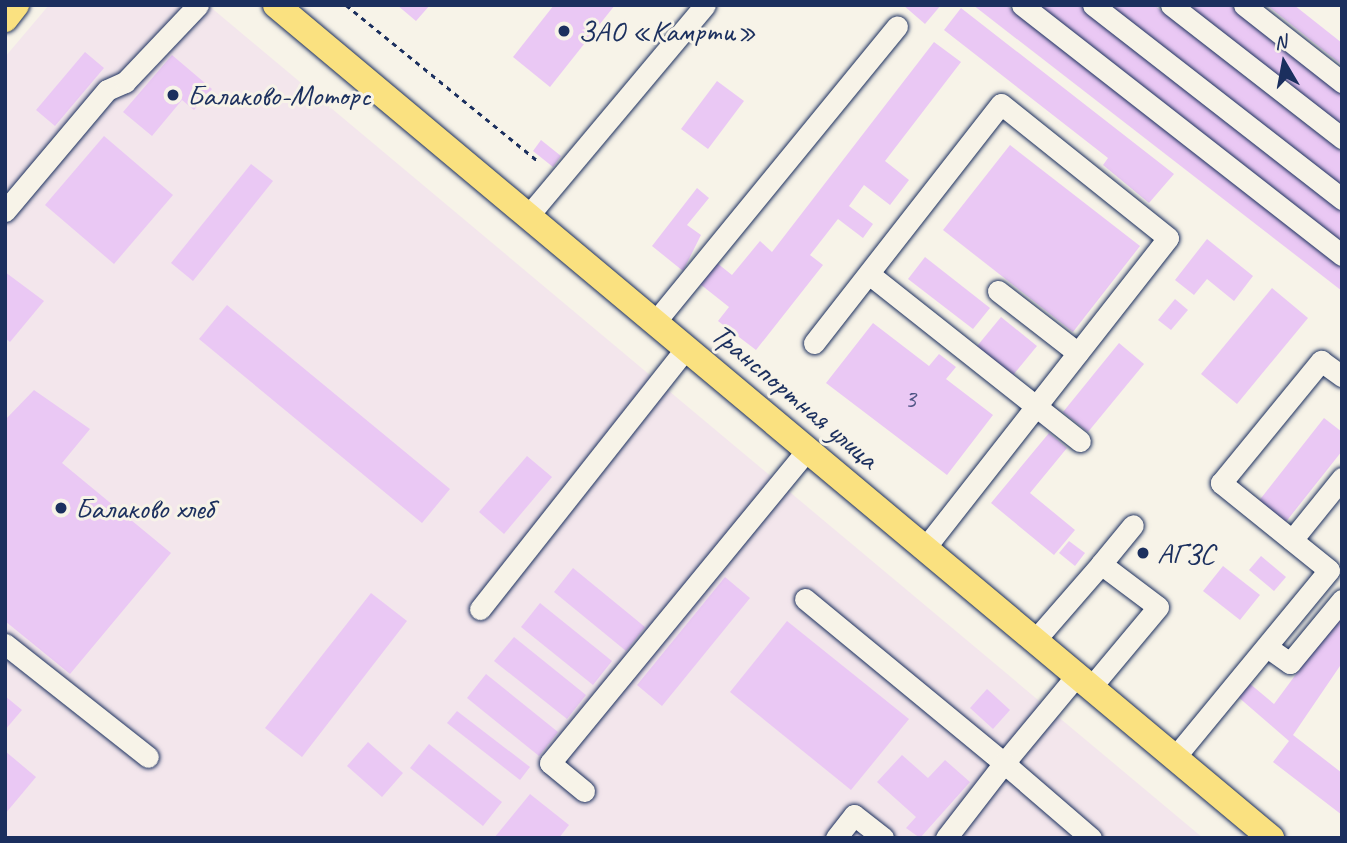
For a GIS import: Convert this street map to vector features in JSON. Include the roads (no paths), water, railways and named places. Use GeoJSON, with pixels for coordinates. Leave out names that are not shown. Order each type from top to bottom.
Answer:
{"type":"FeatureCollection","features":[{"type":"Feature","properties":{"kind":"main road"},"geometry":{"type":"LineString","coordinates":[[5,19],[16,5]]}},
{"type":"Feature","properties":{"kind":"main road","name":"Транспортная улица"},"geometry":{"type":"LineString","coordinates":[[276,5],[1271,838]]}},
{"type":"Feature","properties":{"kind":"lane"},"geometry":{"type":"LineString","coordinates":[[5,211],[107,90],[125,82],[198,5]]}},
{"type":"Feature","properties":{"kind":"lane"},"geometry":{"type":"LineString","coordinates":[[528,216],[705,5]]}},
{"type":"Feature","properties":{"kind":"lane"},"geometry":{"type":"LineString","coordinates":[[1022,5],[1342,255]]}},
{"type":"Feature","properties":{"kind":"lane"},"geometry":{"type":"LineString","coordinates":[[1093,5],[1342,199]]}},
{"type":"Feature","properties":{"kind":"lane"},"geometry":{"type":"LineString","coordinates":[[1171,5],[1342,138]]}},
{"type":"Feature","properties":{"kind":"lane"},"geometry":{"type":"LineString","coordinates":[[1244,5],[1342,82]]}},
{"type":"Feature","properties":{"kind":"lane"},"geometry":{"type":"LineString","coordinates":[[655,322],[897,26]]}},
{"type":"Feature","properties":{"kind":"lane"},"geometry":{"type":"LineString","coordinates":[[814,343],[1001,104],[1168,238],[925,548]]}},
{"type":"Feature","properties":{"kind":"lane"},"geometry":{"type":"LineString","coordinates":[[869,274],[1080,441]]}},
{"type":"Feature","properties":{"kind":"lane"},"geometry":{"type":"LineString","coordinates":[[998,291],[1078,353]]}},
{"type":"Feature","properties":{"kind":"lane"},"geometry":{"type":"LineString","coordinates":[[480,608],[686,348]]}},
{"type":"Feature","properties":{"kind":"lane"},"geometry":{"type":"LineString","coordinates":[[1175,757],[1329,570],[1221,483],[1321,360],[1342,376]]}},
{"type":"Feature","properties":{"kind":"lane"},"geometry":{"type":"LineString","coordinates":[[584,791],[550,763],[807,450]]}},
{"type":"Feature","properties":{"kind":"lane"},"geometry":{"type":"LineString","coordinates":[[1292,540],[1342,478]]}},
{"type":"Feature","properties":{"kind":"lane"},"geometry":{"type":"LineString","coordinates":[[1035,640],[1133,525]]}},
{"type":"Feature","properties":{"kind":"lane"},"geometry":{"type":"LineString","coordinates":[[946,838],[1004,763],[1158,607],[1101,564]]}},
{"type":"Feature","properties":{"kind":"lane"},"geometry":{"type":"LineString","coordinates":[[804,599],[1091,838]]}},
{"type":"Feature","properties":{"kind":"lane"},"geometry":{"type":"LineString","coordinates":[[1267,647],[1290,663],[1342,600]]}},
{"type":"Feature","properties":{"kind":"lane"},"geometry":{"type":"LineString","coordinates":[[5,644],[148,757]]}},
{"type":"Feature","properties":{"kind":"lane"},"geometry":{"type":"LineString","coordinates":[[836,838],[854,815],[883,838]]}},
{"type":"Feature","properties":{"kind":"place","name":"ЗАО «Камрти»"},"geometry":{"type":"Point","coordinates":[564,31]}},
{"type":"Feature","properties":{"kind":"place","name":"Балаково-Моторс"},"geometry":{"type":"Point","coordinates":[173,95]}},
{"type":"Feature","properties":{"kind":"place","name":"Балаково хлеб"},"geometry":{"type":"Point","coordinates":[61,508]}},
{"type":"Feature","properties":{"kind":"place","name":"АГЗС"},"geometry":{"type":"Point","coordinates":[1143,553]}}]}
